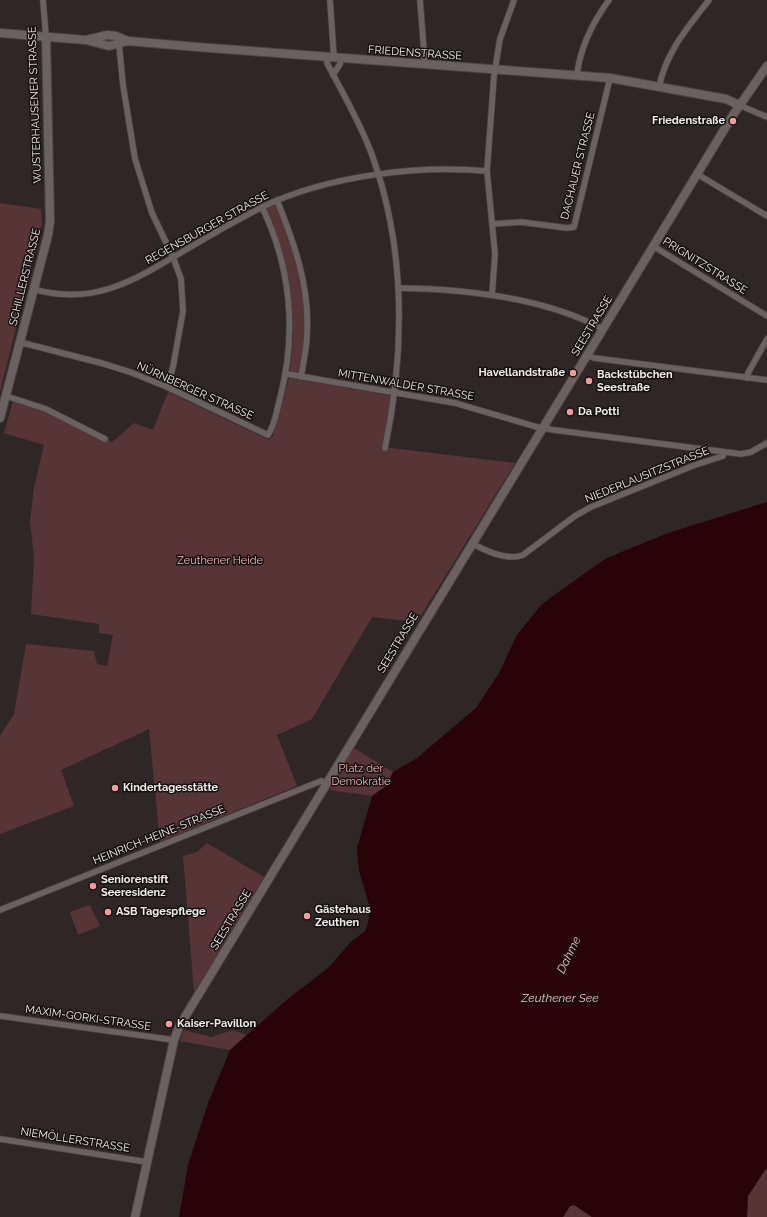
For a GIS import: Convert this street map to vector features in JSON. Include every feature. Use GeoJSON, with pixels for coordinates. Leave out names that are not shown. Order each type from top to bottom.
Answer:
{"type":"FeatureCollection","features":[{"type":"Feature","properties":{"kind":"main road","name":"FRIEDENSTRASSE"},"geometry":{"type":"LineString","coordinates":[[0,33],[86,40],[103,45],[119,44],[128,41]]}},
{"type":"Feature","properties":{"kind":"main road","name":"FRIEDENSTRASSE"},"geometry":{"type":"LineString","coordinates":[[86,40],[106,35],[116,36],[128,41],[610,78],[726,99],[739,105]]}},
{"type":"Feature","properties":{"kind":"main road","name":"WUSTERHAUSENER STRASSE"},"geometry":{"type":"LineString","coordinates":[[46,37],[49,210]]}},
{"type":"Feature","properties":{"kind":"main road","name":"SEESTRASSE"},"geometry":{"type":"LineString","coordinates":[[135,1217],[174,1040],[185,1017],[739,105],[767,66]]}},
{"type":"Feature","properties":{"kind":"main road","name":"SCHILLERSTRASSE"},"geometry":{"type":"LineString","coordinates":[[0,418],[48,235],[49,210]]}},
{"type":"Feature","properties":{"kind":"street","name":"WUSTERHAUSENER STRASSE"},"geometry":{"type":"LineString","coordinates":[[43,0],[46,37]]}},
{"type":"Feature","properties":{"kind":"street"},"geometry":{"type":"LineString","coordinates":[[330,0],[334,58],[340,64],[333,75]]}},
{"type":"Feature","properties":{"kind":"street"},"geometry":{"type":"LineString","coordinates":[[420,0],[425,64]]}},
{"type":"Feature","properties":{"kind":"street"},"geometry":{"type":"LineString","coordinates":[[492,295],[495,254],[487,171],[494,69],[503,27],[514,0]]}},
{"type":"Feature","properties":{"kind":"street"},"geometry":{"type":"LineString","coordinates":[[577,75],[585,42],[609,0]]}},
{"type":"Feature","properties":{"kind":"street"},"geometry":{"type":"LineString","coordinates":[[659,87],[665,65],[673,48],[709,0]]}},
{"type":"Feature","properties":{"kind":"street"},"geometry":{"type":"LineString","coordinates":[[119,44],[122,85],[135,159],[152,213],[173,257],[181,279],[183,311],[174,363],[167,387]]}},
{"type":"Feature","properties":{"kind":"street"},"geometry":{"type":"LineString","coordinates":[[334,58],[327,63],[372,153],[379,175],[393,236],[398,288],[399,348],[394,393],[385,448]]}},
{"type":"Feature","properties":{"kind":"street","name":"DACHAUER STRASSE"},"geometry":{"type":"LineString","coordinates":[[492,224],[521,222],[566,228],[574,227],[610,78]]}},
{"type":"Feature","properties":{"kind":"street","name":"FRIEDENSTRASSE"},"geometry":{"type":"LineString","coordinates":[[739,105],[767,117]]}},
{"type":"Feature","properties":{"kind":"street","name":"REGENSBURGER STRASSE"},"geometry":{"type":"LineString","coordinates":[[34,289],[70,294],[81,294],[110,289],[136,278],[277,200],[343,181],[379,175],[444,170],[487,171]]}},
{"type":"Feature","properties":{"kind":"street"},"geometry":{"type":"LineString","coordinates":[[697,174],[767,216]]}},
{"type":"Feature","properties":{"kind":"street"},"geometry":{"type":"LineString","coordinates":[[277,200],[300,261],[306,296],[308,334],[300,377]]}},
{"type":"Feature","properties":{"kind":"street"},"geometry":{"type":"LineString","coordinates":[[262,207],[279,252],[289,298],[291,321],[286,374]]}},
{"type":"Feature","properties":{"kind":"street","name":"PRIGNITZSTRASSE"},"geometry":{"type":"LineString","coordinates":[[653,246],[767,316]]}},
{"type":"Feature","properties":{"kind":"street"},"geometry":{"type":"LineString","coordinates":[[398,288],[440,289],[492,295],[549,308],[603,329]]}},
{"type":"Feature","properties":{"kind":"street"},"geometry":{"type":"LineString","coordinates":[[747,378],[748,373],[767,339]]}},
{"type":"Feature","properties":{"kind":"street","name":"NÜRNBERGER STRASSE"},"geometry":{"type":"LineString","coordinates":[[20,342],[101,363],[167,387],[268,435],[277,409],[286,374]]}},
{"type":"Feature","properties":{"kind":"street"},"geometry":{"type":"LineString","coordinates":[[587,355],[599,358],[767,380]]}},
{"type":"Feature","properties":{"kind":"street","name":"MITTENWALDER STRASSE"},"geometry":{"type":"LineString","coordinates":[[286,374],[454,403],[543,428],[724,452]]}},
{"type":"Feature","properties":{"kind":"street"},"geometry":{"type":"LineString","coordinates":[[6,396],[46,409],[106,439]]}},
{"type":"Feature","properties":{"kind":"street","name":"NIEDERLAUSITZSTRASSE"},"geometry":{"type":"LineString","coordinates":[[472,544],[490,552],[517,557],[523,555],[581,512],[591,507],[689,467],[723,456],[724,452],[751,452],[767,443]]}},
{"type":"Feature","properties":{"kind":"street","name":"HEINRICH-HEINE-STRASSE"},"geometry":{"type":"LineString","coordinates":[[0,910],[321,781],[326,783]]}},
{"type":"Feature","properties":{"kind":"street","name":"MAXIM-GORKI-STRASSE"},"geometry":{"type":"LineString","coordinates":[[0,1016],[174,1040]]}},
{"type":"Feature","properties":{"kind":"street","name":"NIEMÖLLERSTRASSE"},"geometry":{"type":"LineString","coordinates":[[0,1139],[148,1162]]}},
{"type":"Feature","properties":{"kind":"green space"},"geometry":{"type":"Polygon","coordinates":[[[0,203],[41,209],[42,224],[0,392],[0,203]]]}},
{"type":"Feature","properties":{"kind":"green space"},"geometry":{"type":"Polygon","coordinates":[[[276,204],[288,235],[302,283],[305,334],[298,373],[290,372],[293,334],[287,272],[266,208],[276,204]]]}},
{"type":"Feature","properties":{"kind":"green space","name":"Zeuthener Heide"},"geometry":{"type":"Polygon","coordinates":[[[289,378],[392,396],[383,447],[515,463],[417,622],[372,617],[312,719],[277,735],[297,786],[160,842],[149,729],[61,770],[74,806],[0,834],[0,736],[14,714],[26,644],[94,651],[97,664],[107,666],[113,635],[99,633],[99,624],[31,614],[34,558],[30,521],[34,487],[44,445],[4,433],[13,401],[39,409],[112,442],[134,423],[153,430],[168,392],[269,440],[273,436],[289,378]]]}},
{"type":"Feature","properties":{"kind":"green space","name":"Platz der Demokratie"},"geometry":{"type":"Polygon","coordinates":[[[354,748],[393,772],[386,786],[372,796],[329,790],[354,748]]]}},
{"type":"Feature","properties":{"kind":"green space"},"geometry":{"type":"Polygon","coordinates":[[[207,843],[264,877],[194,992],[183,856],[197,852],[207,843]]]}},
{"type":"Feature","properties":{"kind":"green space"},"geometry":{"type":"Polygon","coordinates":[[[90,905],[100,926],[78,935],[70,912],[90,905]]]}},
{"type":"Feature","properties":{"kind":"green space"},"geometry":{"type":"Polygon","coordinates":[[[184,1030],[211,1037],[233,1030],[246,1035],[230,1050],[180,1041],[184,1030]]]}},
{"type":"Feature","properties":{"kind":"green space"},"geometry":{"type":"Polygon","coordinates":[[[767,1167],[767,1217],[747,1217],[748,1196],[767,1167]]]}},
{"type":"Feature","properties":{"kind":"green space"},"geometry":{"type":"Polygon","coordinates":[[[575,1205],[592,1217],[563,1217],[570,1206],[575,1205]]]}},
{"type":"Feature","properties":{"kind":"water","name":"Zeuthener See"},"geometry":{"type":"Polygon","coordinates":[[[767,502],[767,1167],[748,1196],[747,1217],[592,1217],[574,1205],[570,1206],[563,1217],[179,1217],[188,1165],[208,1103],[230,1050],[290,997],[327,969],[352,941],[365,931],[368,923],[370,908],[359,871],[357,848],[372,796],[386,786],[393,772],[417,758],[476,708],[499,673],[517,635],[541,605],[557,593],[605,559],[668,533],[767,502]]]}},
{"type":"Feature","properties":{"kind":"place","name":"Friedenstraße"},"geometry":{"type":"Point","coordinates":[733,121]}},
{"type":"Feature","properties":{"kind":"place","name":"Havellandstraße"},"geometry":{"type":"Point","coordinates":[573,373]}},
{"type":"Feature","properties":{"kind":"place","name":"Backstübchen Seestraße"},"geometry":{"type":"Point","coordinates":[589,381]}},
{"type":"Feature","properties":{"kind":"place","name":"Da Potti"},"geometry":{"type":"Point","coordinates":[570,412]}},
{"type":"Feature","properties":{"kind":"place","name":"Kindertagesstätte"},"geometry":{"type":"Point","coordinates":[115,788]}},
{"type":"Feature","properties":{"kind":"place","name":"Seniorenstift Seeresidenz"},"geometry":{"type":"Point","coordinates":[93,886]}},
{"type":"Feature","properties":{"kind":"place","name":"ASB Tagespflege"},"geometry":{"type":"Point","coordinates":[108,912]}},
{"type":"Feature","properties":{"kind":"place","name":"Gästehaus Zeuthen"},"geometry":{"type":"Point","coordinates":[307,916]}},
{"type":"Feature","properties":{"kind":"place","name":"Kaiser-Pavillon"},"geometry":{"type":"Point","coordinates":[169,1024]}},
{"type":"Feature","properties":{"kind":"water label","name":"Dahme"},"geometry":{"type":"Point","coordinates":[569,955]}}]}
